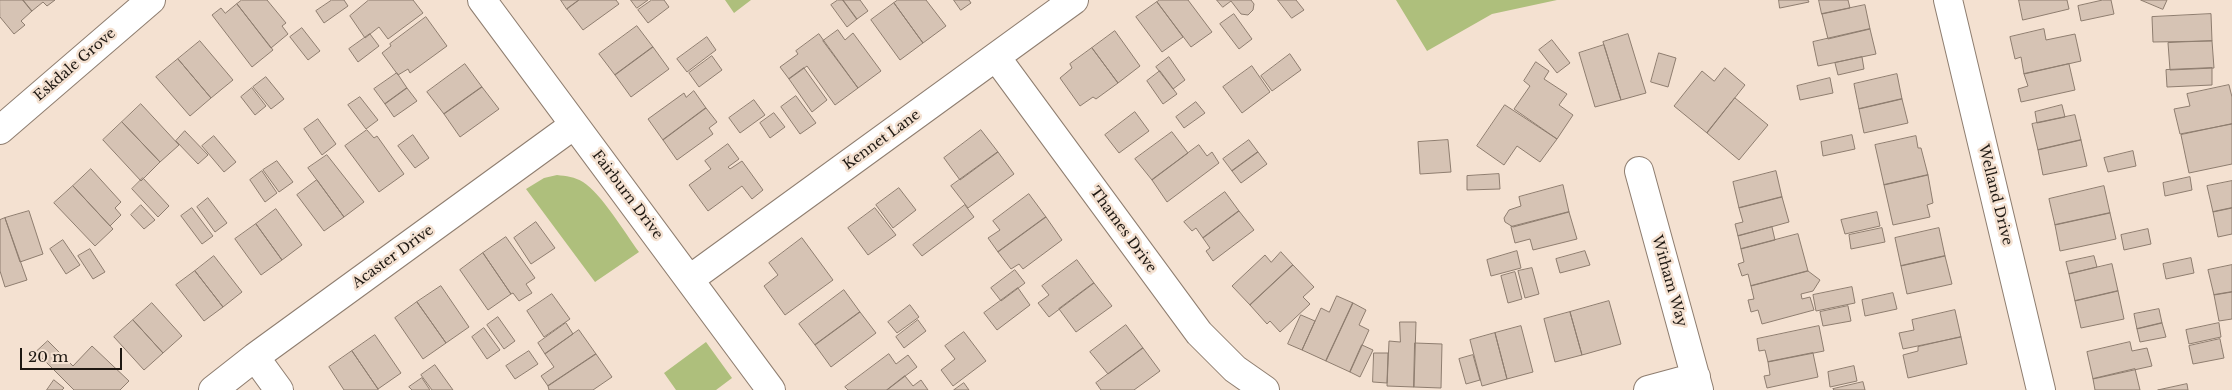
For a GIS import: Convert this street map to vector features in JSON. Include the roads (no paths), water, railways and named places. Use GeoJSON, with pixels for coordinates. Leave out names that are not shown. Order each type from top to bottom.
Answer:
{"type":"FeatureCollection","features":[{"type":"Feature","properties":{"kind":"street","name":"Eskdale Grove"},"geometry":{"type":"LineString","coordinates":[[0,130],[151,0]]}},
{"type":"Feature","properties":{"kind":"street","name":"Fairburn Drive"},"geometry":{"type":"LineString","coordinates":[[482,0],[771,390]]}},
{"type":"Feature","properties":{"kind":"street","name":"Kennet Lane"},"geometry":{"type":"LineString","coordinates":[[690,279],[1074,0]]}},
{"type":"Feature","properties":{"kind":"street","name":"Welland Drive"},"geometry":{"type":"LineString","coordinates":[[1948,0],[2041,390]]}},
{"type":"Feature","properties":{"kind":"street","name":"Thames Drive"},"geometry":{"type":"LineString","coordinates":[[996,57],[1199,333],[1235,369],[1264,390]]}},
{"type":"Feature","properties":{"kind":"street","name":"Acaster Drive"},"geometry":{"type":"LineString","coordinates":[[213,390],[255,357],[574,125]]}},
{"type":"Feature","properties":{"kind":"street","name":"Witham Way"},"geometry":{"type":"LineString","coordinates":[[1639,171],[1697,383]]}},
{"type":"Feature","properties":{"kind":"street"},"geometry":{"type":"LineString","coordinates":[[255,357],[278,390]]}},
{"type":"Feature","properties":{"kind":"street"},"geometry":{"type":"LineString","coordinates":[[1648,390],[1697,383]]}}]}
